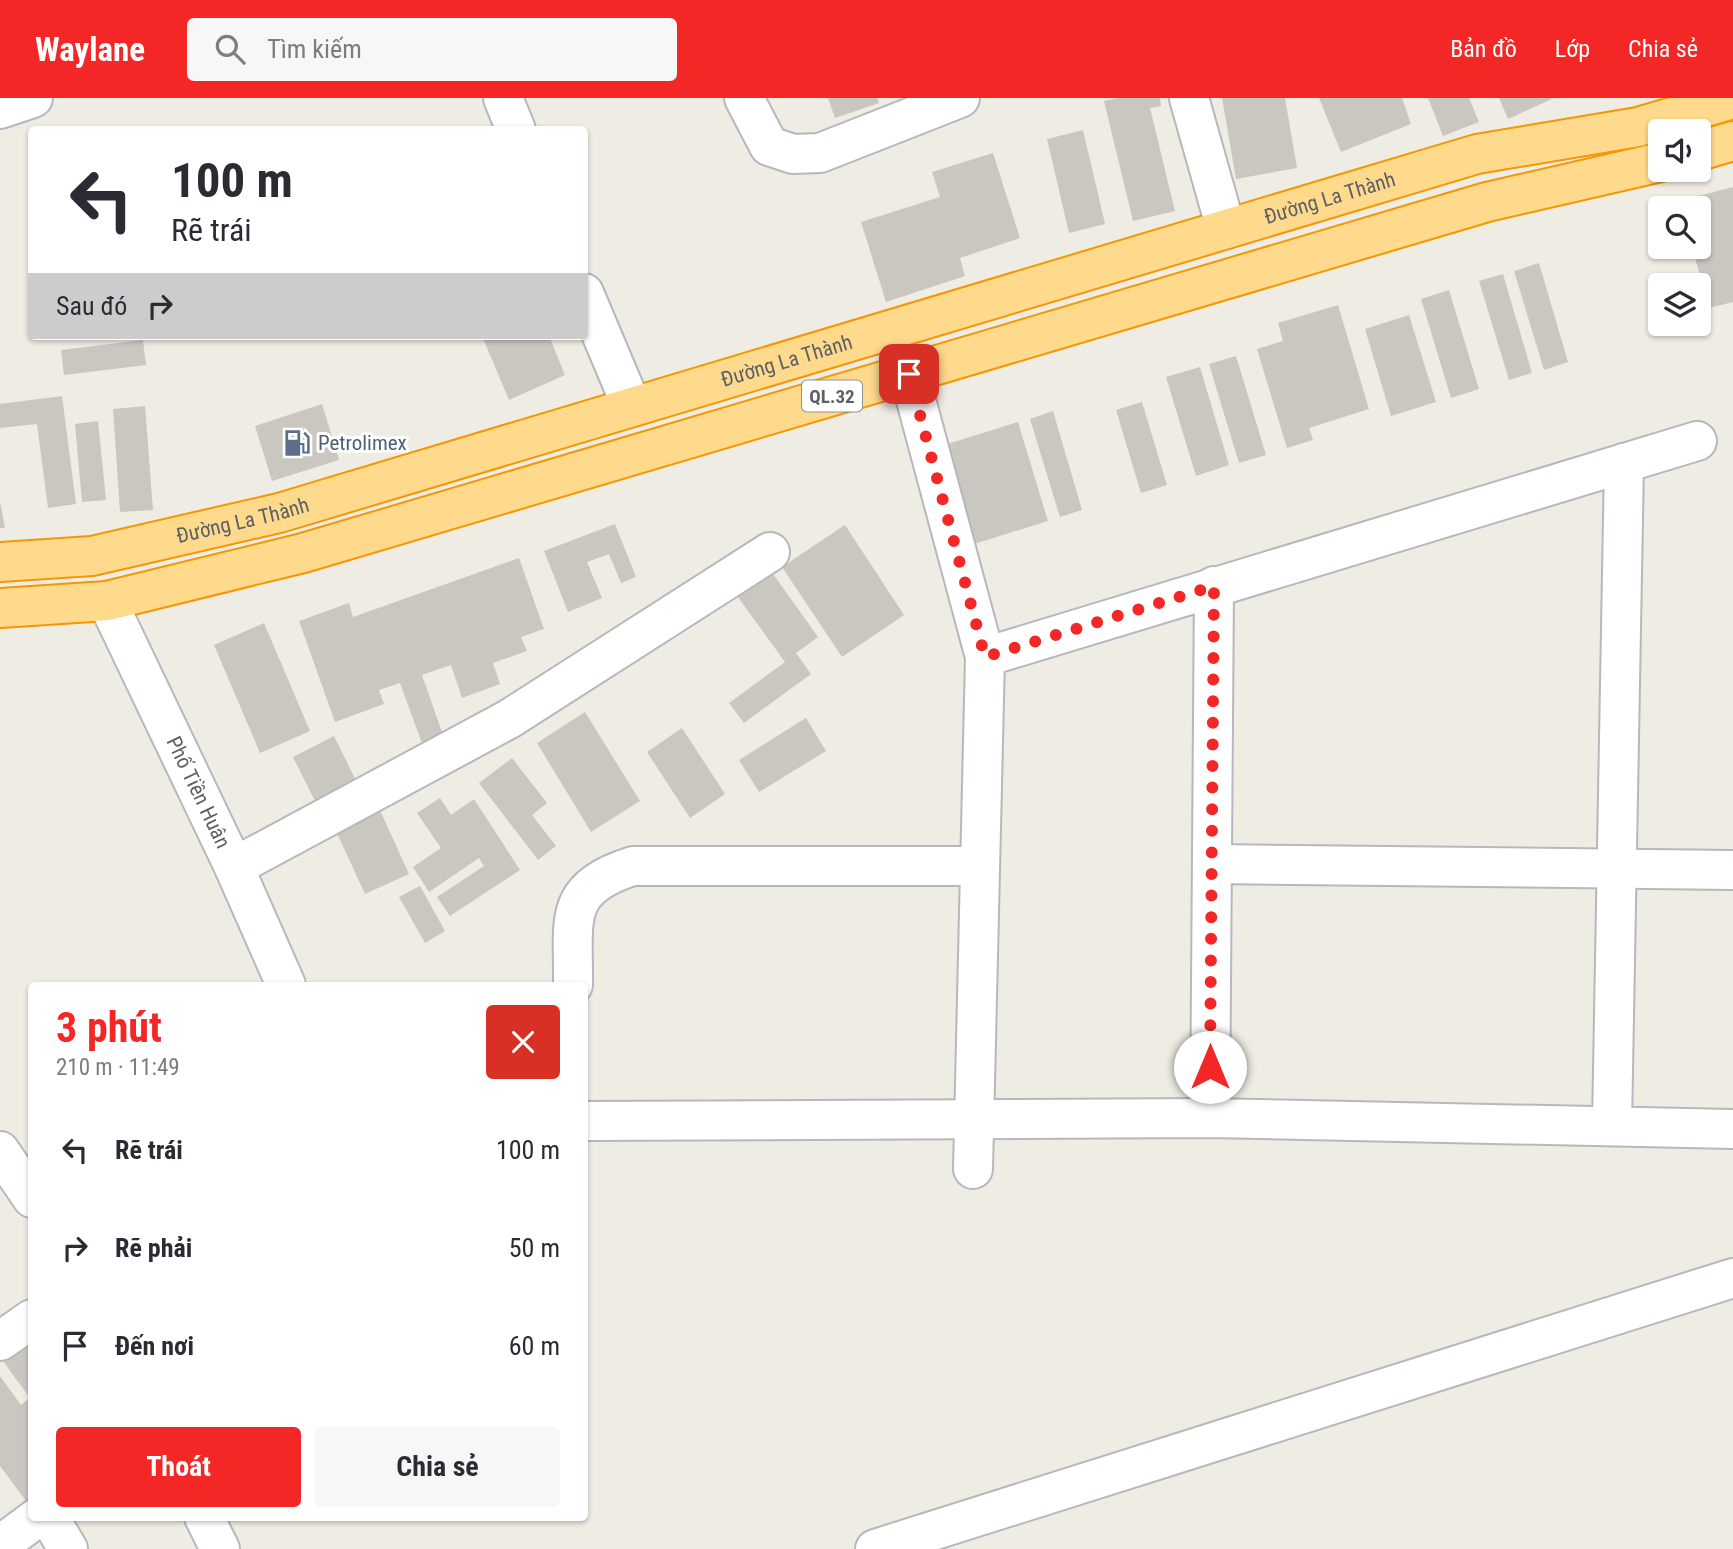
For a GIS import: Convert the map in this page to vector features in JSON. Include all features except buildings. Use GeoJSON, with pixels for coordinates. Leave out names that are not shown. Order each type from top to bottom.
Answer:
{"type":"FeatureCollection","features":[{"type":"Feature","properties":{"kind":"highway","name":"Đường La Thành"},"geometry":{"type":"LineString","coordinates":[[0,562],[92,556],[279,513],[1477,153],[1639,127],[1733,99]]}},
{"type":"Feature","properties":{"kind":"highway"},"geometry":{"type":"LineString","coordinates":[[1711,147],[1733,141]]}},
{"type":"Feature","properties":{"kind":"highway","name":"QL.32"},"geometry":{"type":"LineString","coordinates":[[0,608],[107,601],[303,553],[1488,202],[1648,165]]}},
{"type":"Feature","properties":{"kind":"street"},"geometry":{"type":"LineString","coordinates":[[503,98],[514,126]]}},
{"type":"Feature","properties":{"kind":"street"},"geometry":{"type":"LineString","coordinates":[[744,98],[769,146],[793,154],[820,153],[960,98]]}},
{"type":"Feature","properties":{"kind":"street"},"geometry":{"type":"LineString","coordinates":[[1189,98],[1226,229]]}},
{"type":"Feature","properties":{"kind":"street"},"geometry":{"type":"LineString","coordinates":[[588,302],[632,407]]}},
{"type":"Feature","properties":{"kind":"street"},"geometry":{"type":"LineString","coordinates":[[909,374],[985,657],[973,1169]]}},
{"type":"Feature","properties":{"kind":"street"},"geometry":{"type":"LineString","coordinates":[[985,657],[1697,441]]}},
{"type":"Feature","properties":{"kind":"street"},"geometry":{"type":"LineString","coordinates":[[1612,1126],[1624,463]]}},
{"type":"Feature","properties":{"kind":"street"},"geometry":{"type":"LineString","coordinates":[[234,867],[509,719],[770,552]]}},
{"type":"Feature","properties":{"kind":"street"},"geometry":{"type":"LineString","coordinates":[[1210,1118],[1214,586]]}},
{"type":"Feature","properties":{"kind":"street","name":"Phố Tiền Huân"},"geometry":{"type":"LineString","coordinates":[[107,601],[234,867],[285,982]]}},
{"type":"Feature","properties":{"kind":"street"},"geometry":{"type":"LineString","coordinates":[[1212,864],[1733,870]]}},
{"type":"Feature","properties":{"kind":"street"},"geometry":{"type":"LineString","coordinates":[[573,982],[574,921],[580,895],[605,875],[633,866],[980,866]]}},
{"type":"Feature","properties":{"kind":"street"},"geometry":{"type":"LineString","coordinates":[[588,1121],[1210,1118],[1733,1129]]}},
{"type":"Feature","properties":{"kind":"street"},"geometry":{"type":"LineString","coordinates":[[0,1150],[28,1192]]}},
{"type":"Feature","properties":{"kind":"street"},"geometry":{"type":"LineString","coordinates":[[875,1549],[1733,1278]]}},
{"type":"Feature","properties":{"kind":"street"},"geometry":{"type":"LineString","coordinates":[[0,1341],[28,1322]]}},
{"type":"Feature","properties":{"kind":"street"},"geometry":{"type":"LineString","coordinates":[[0,1545],[33,1521]]}},
{"type":"Feature","properties":{"kind":"street"},"geometry":{"type":"LineString","coordinates":[[51,1521],[68,1549]]}},
{"type":"Feature","properties":{"kind":"street"},"geometry":{"type":"LineString","coordinates":[[206,1521],[220,1549]]}},
{"type":"Feature","properties":{"kind":"place","name":"Petrolimex"},"geometry":{"type":"Point","coordinates":[297,443]}},
{"type":"Feature","properties":{"kind":"route"},"geometry":{"type":"LineString","coordinates":[[909,374],[985,657],[1214,586],[1210,1067]]}}]}
